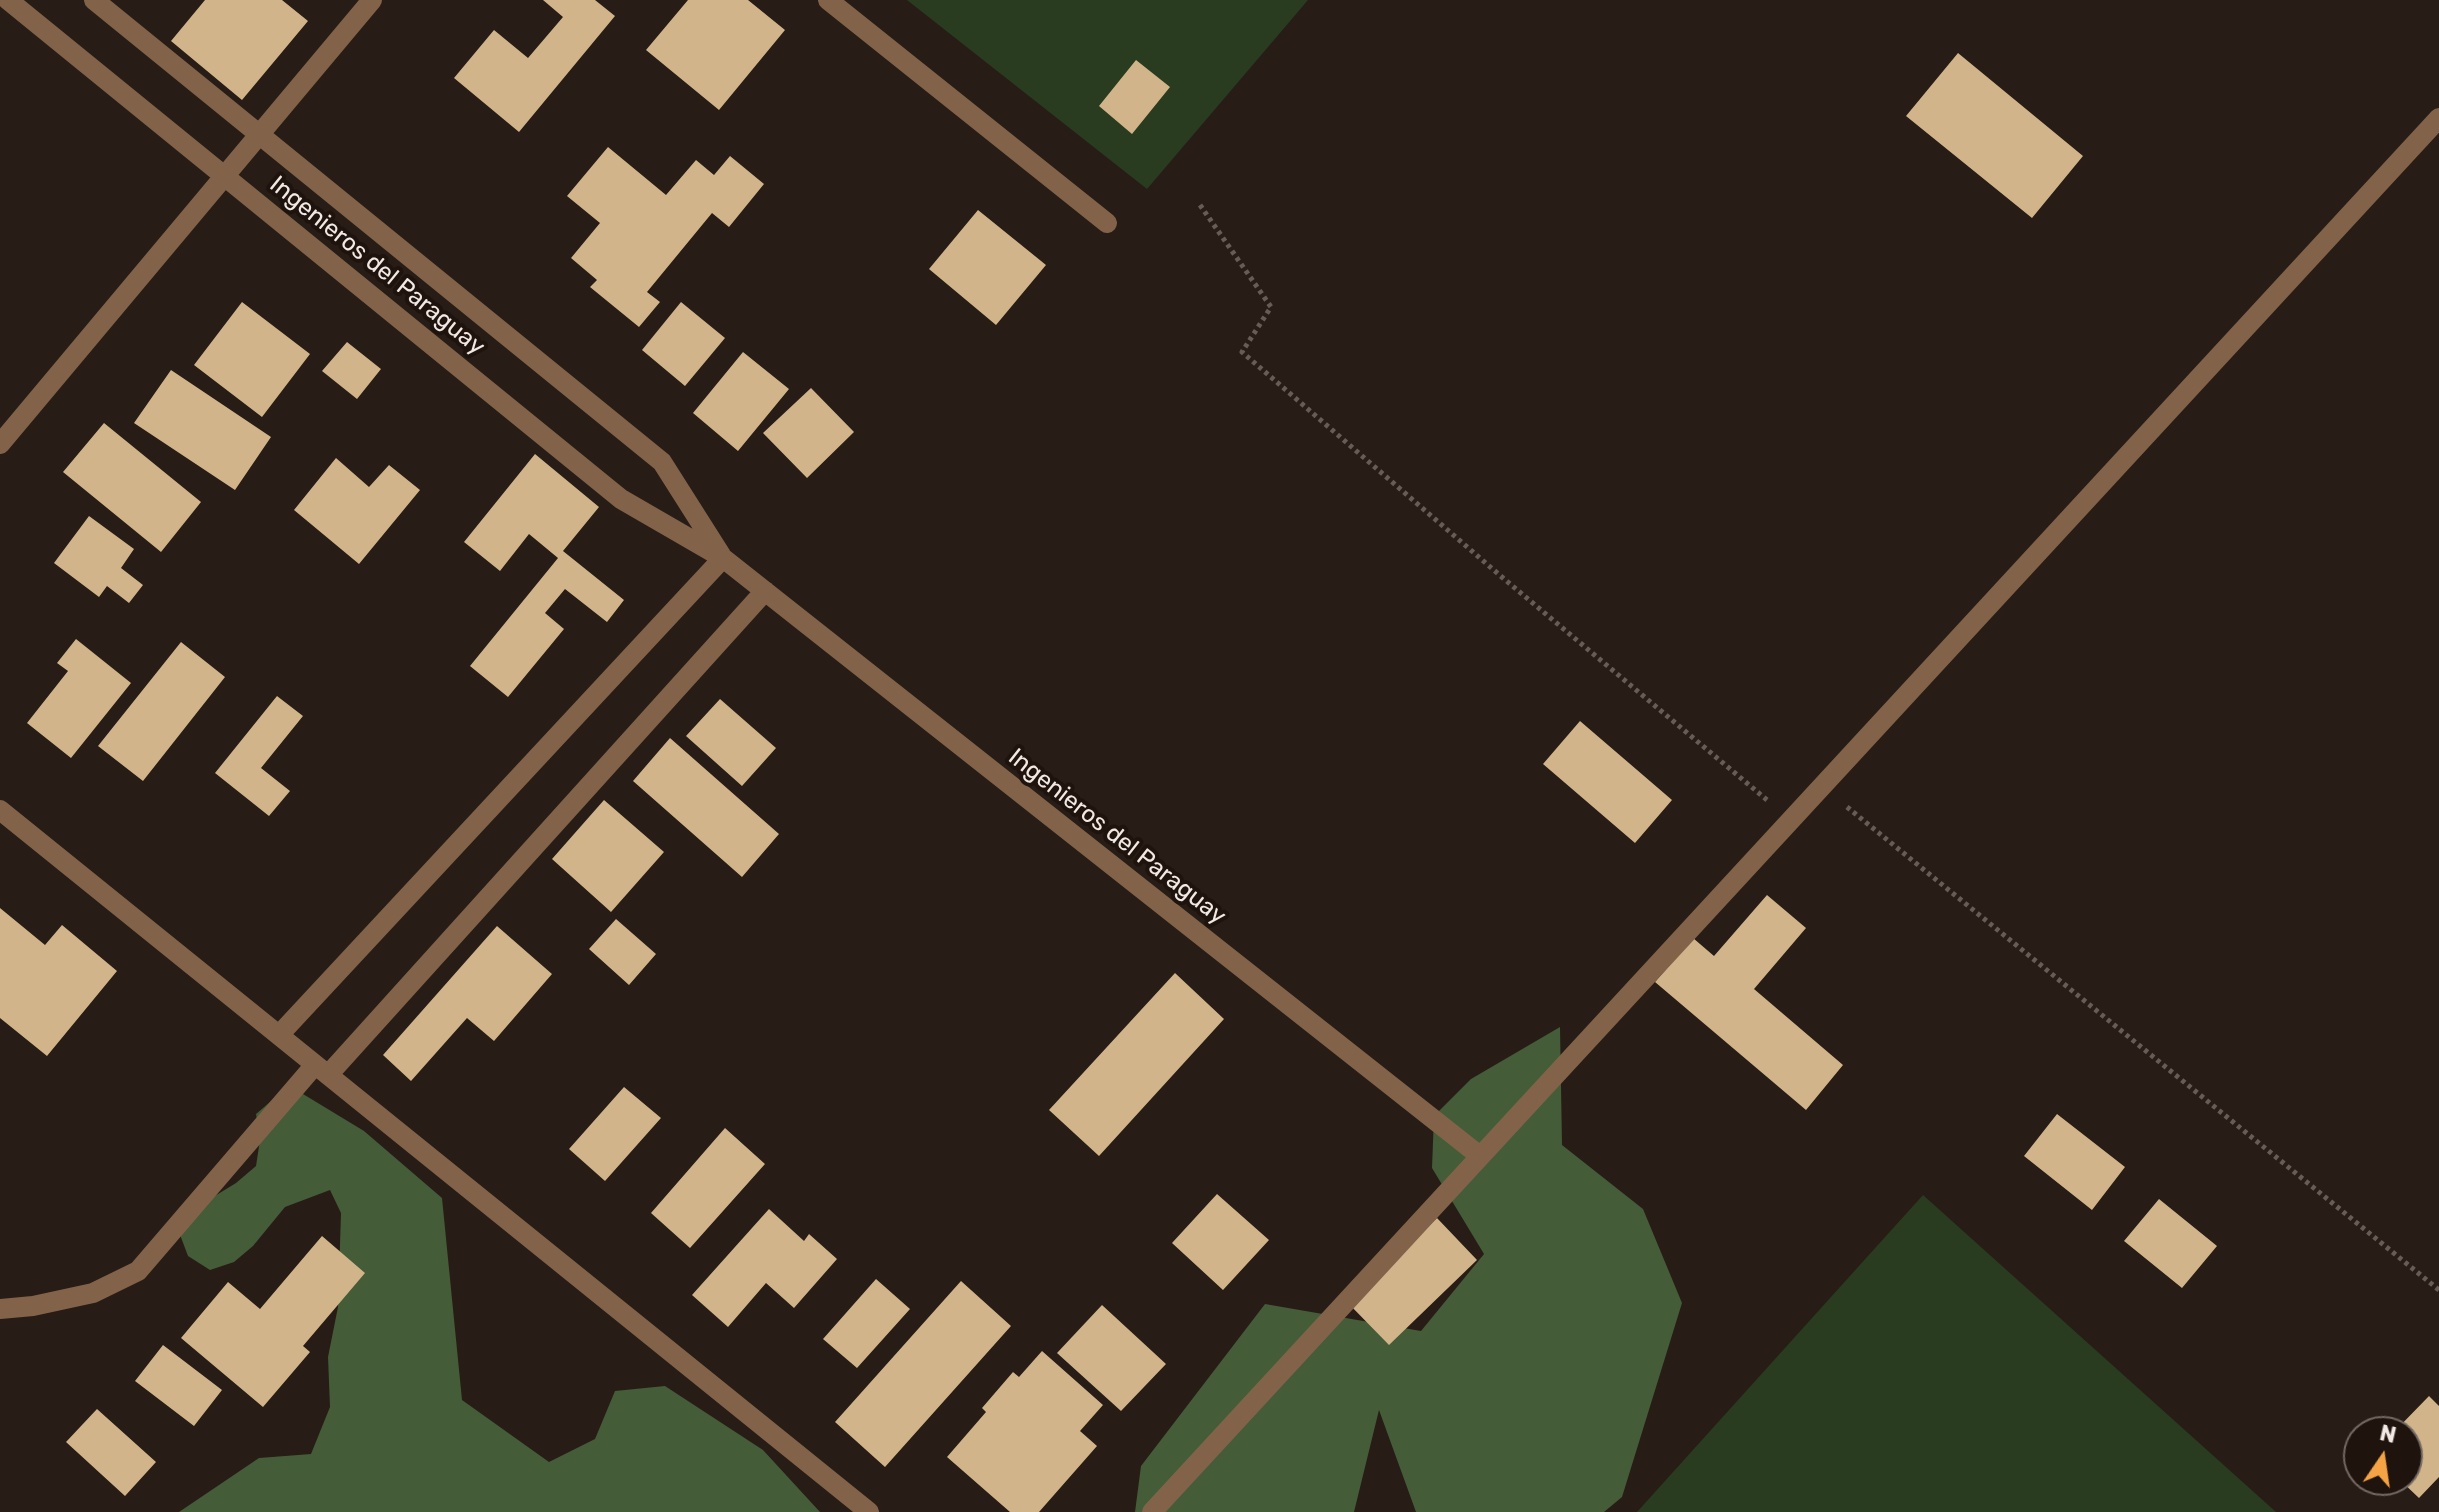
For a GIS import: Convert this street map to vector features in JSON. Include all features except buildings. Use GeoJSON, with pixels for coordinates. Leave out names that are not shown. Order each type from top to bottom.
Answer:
{"type":"FeatureCollection","features":[{"type":"Feature","properties":{"kind":"street","name":"Ingenieros del Paraguay"},"geometry":{"type":"LineString","coordinates":[[8,0],[621,499],[723,558],[1480,1156]]}},
{"type":"Feature","properties":{"kind":"street","name":"Ingenieros del Paraguay"},"geometry":{"type":"LineString","coordinates":[[94,0],[662,462],[723,558]]}},
{"type":"Feature","properties":{"kind":"street"},"geometry":{"type":"LineString","coordinates":[[0,444],[372,0]]}},
{"type":"Feature","properties":{"kind":"street"},"geometry":{"type":"LineString","coordinates":[[828,0],[1107,223]]}},
{"type":"Feature","properties":{"kind":"street"},"geometry":{"type":"LineString","coordinates":[[1152,1512],[2439,118]]}},
{"type":"Feature","properties":{"kind":"street"},"geometry":{"type":"LineString","coordinates":[[279,1035],[723,558]]}},
{"type":"Feature","properties":{"kind":"street"},"geometry":{"type":"LineString","coordinates":[[0,1309],[33,1306],[93,1293],[138,1271],[765,591]]}},
{"type":"Feature","properties":{"kind":"street"},"geometry":{"type":"LineString","coordinates":[[0,810],[869,1512]]}},
{"type":"Feature","properties":{"kind":"path"},"geometry":{"type":"LineString","coordinates":[[1200,205],[1271,307],[1242,352],[1491,568],[1791,820]]}},
{"type":"Feature","properties":{"kind":"path"},"geometry":{"type":"LineString","coordinates":[[1822,787],[2439,1290]]}},
{"type":"Feature","properties":{"kind":"green space"},"geometry":{"type":"Polygon","coordinates":[[[907,0],[1308,0],[1147,189],[907,0]]]}},
{"type":"Feature","properties":{"kind":"green space"},"geometry":{"type":"Polygon","coordinates":[[[1560,1027],[1562,1145],[1643,1209],[1682,1303],[1622,1497],[1604,1512],[1416,1512],[1379,1410],[1354,1512],[1135,1512],[1141,1466],[1265,1304],[1421,1331],[1484,1254],[1432,1168],[1434,1116],[1471,1079],[1560,1027]]]}},
{"type":"Feature","properties":{"kind":"green space"},"geometry":{"type":"Polygon","coordinates":[[[303,1094],[364,1131],[442,1198],[462,1400],[549,1462],[595,1439],[615,1391],[665,1386],[763,1450],[820,1512],[179,1512],[259,1458],[311,1454],[330,1407],[328,1357],[338,1307],[341,1213],[330,1190],[285,1207],[253,1246],[234,1262],[210,1270],[188,1256],[179,1232],[192,1210],[236,1183],[256,1166],[260,1140],[256,1114],[277,1096],[303,1094]]]}},
{"type":"Feature","properties":{"kind":"green space"},"geometry":{"type":"Polygon","coordinates":[[[1923,1195],[2276,1512],[1637,1512],[1923,1195]]]}}]}
